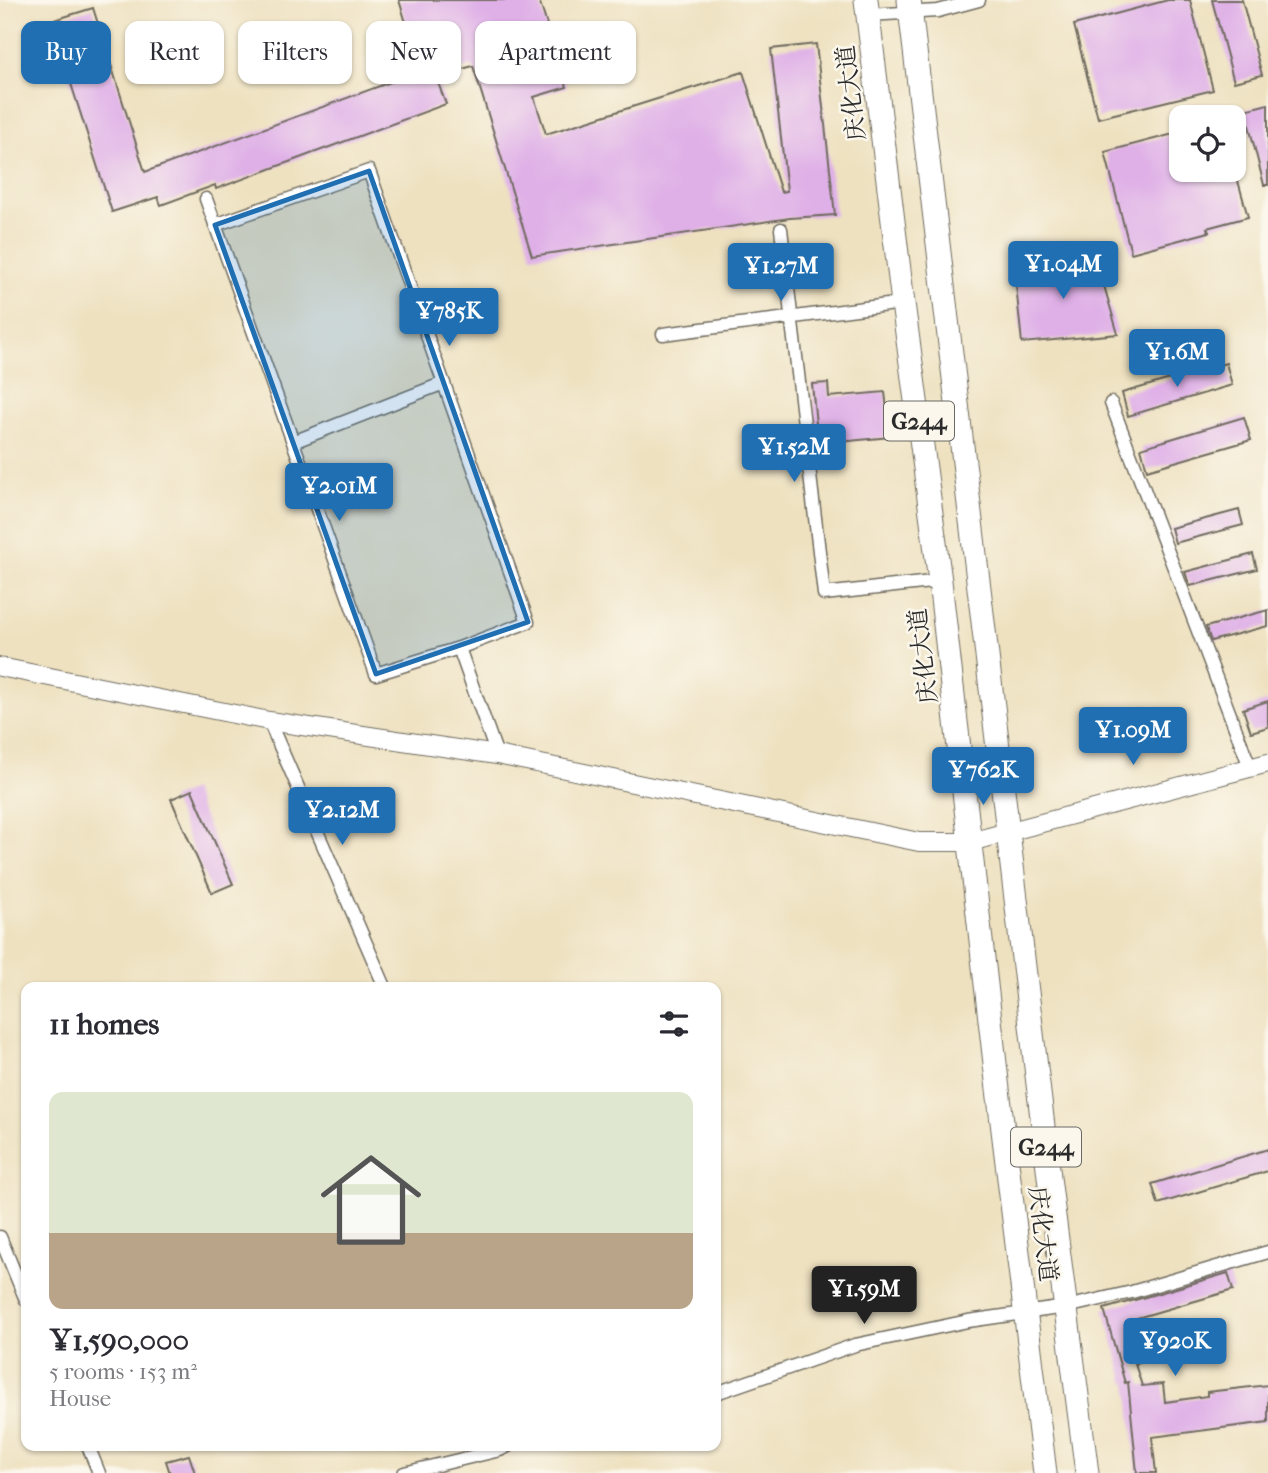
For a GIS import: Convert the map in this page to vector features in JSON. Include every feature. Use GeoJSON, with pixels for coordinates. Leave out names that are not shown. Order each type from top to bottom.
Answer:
{"type":"FeatureCollection","features":[{"type":"Feature","properties":{"kind":"highway","name":"庆化大道"},"geometry":{"type":"LineString","coordinates":[[910,6],[1087,1473]]}},
{"type":"Feature","properties":{"kind":"highway","name":"庆化大道"},"geometry":{"type":"LineString","coordinates":[[867,8],[940,581],[1045,1473]]}},
{"type":"Feature","properties":{"kind":"street"},"geometry":{"type":"LineString","coordinates":[[867,8],[910,6],[938,10],[979,0]]}},
{"type":"Feature","properties":{"kind":"street"},"geometry":{"type":"LineString","coordinates":[[206,199],[215,225],[376,674],[459,648],[528,622],[369,171],[215,225]]}},
{"type":"Feature","properties":{"kind":"street"},"geometry":{"type":"LineString","coordinates":[[781,229],[824,594],[940,581]]}},
{"type":"Feature","properties":{"kind":"street"},"geometry":{"type":"LineString","coordinates":[[663,334],[903,303]]}},
{"type":"Feature","properties":{"kind":"street"},"geometry":{"type":"LineString","coordinates":[[293,442],[444,383]]}},
{"type":"Feature","properties":{"kind":"street"},"geometry":{"type":"LineString","coordinates":[[1111,403],[1248,762]]}},
{"type":"Feature","properties":{"kind":"street"},"geometry":{"type":"LineString","coordinates":[[459,648],[497,755]]}},
{"type":"Feature","properties":{"kind":"street"},"geometry":{"type":"LineString","coordinates":[[0,667],[269,721],[497,755],[894,838],[930,843],[969,836],[1248,762],[1268,751]]}},
{"type":"Feature","properties":{"kind":"street"},"geometry":{"type":"LineString","coordinates":[[269,721],[382,982]]}},
{"type":"Feature","properties":{"kind":"street"},"geometry":{"type":"LineString","coordinates":[[1248,762],[1268,763]]}},
{"type":"Feature","properties":{"kind":"street"},"geometry":{"type":"LineString","coordinates":[[0,1237],[21,1288]]}},
{"type":"Feature","properties":{"kind":"street"},"geometry":{"type":"LineString","coordinates":[[721,1391],[855,1345],[968,1321],[1066,1307],[1132,1292],[1268,1252]]}},
{"type":"Feature","properties":{"kind":"street"},"geometry":{"type":"LineString","coordinates":[[90,1451],[99,1473]]}},
{"type":"Feature","properties":{"kind":"street"},"geometry":{"type":"LineString","coordinates":[[404,1473],[496,1451]]}},
{"type":"Feature","properties":{"kind":"highlighted area"},"geometry":{"type":"Polygon","coordinates":[[[369,171],[528,622],[376,674],[215,225],[369,171]]]}},
{"type":"Feature","properties":{"kind":"building"},"geometry":{"type":"Polygon","coordinates":[[[399,0],[539,0],[546,21],[475,21],[475,72],[473,66],[462,69],[461,66],[461,21],[406,21],[399,0]]]}},
{"type":"Feature","properties":{"kind":"building"},"geometry":{"type":"Polygon","coordinates":[[[1168,0],[1190,0],[1213,90],[1098,118],[1074,25],[1168,0]]]}},
{"type":"Feature","properties":{"kind":"building"},"geometry":{"type":"Polygon","coordinates":[[[1212,0],[1242,0],[1262,75],[1234,82],[1212,0]]]}},
{"type":"Feature","properties":{"kind":"building"},"geometry":{"type":"Polygon","coordinates":[[[93,8],[97,21],[51,21],[93,8]]]}},
{"type":"Feature","properties":{"kind":"building"},"geometry":{"type":"Polygon","coordinates":[[[816,44],[835,215],[790,218],[532,256],[479,84],[566,84],[567,87],[534,97],[546,134],[743,72],[781,192],[787,191],[771,49],[816,44]]]}},
{"type":"Feature","properties":{"kind":"building"},"geometry":{"type":"Polygon","coordinates":[[[111,65],[145,172],[385,84],[438,84],[446,104],[216,189],[215,185],[161,205],[158,197],[112,212],[71,84],[111,84],[111,65]]]}},
{"type":"Feature","properties":{"kind":"building"},"geometry":{"type":"Polygon","coordinates":[[[1268,104],[1268,185],[1264,185],[1246,110],[1268,104]]]}},
{"type":"Feature","properties":{"kind":"building"},"geometry":{"type":"Polygon","coordinates":[[[1169,135],[1169,182],[1238,182],[1248,217],[1207,228],[1209,232],[1131,253],[1105,152],[1169,135]]]}},
{"type":"Feature","properties":{"kind":"building"},"geometry":{"type":"Polygon","coordinates":[[[1096,258],[1118,334],[1022,343],[1014,266],[1096,258]]]}},
{"type":"Feature","properties":{"kind":"building"},"geometry":{"type":"Polygon","coordinates":[[[1226,363],[1232,385],[1128,416],[1122,393],[1226,363]]]}},
{"type":"Feature","properties":{"kind":"building"},"geometry":{"type":"Polygon","coordinates":[[[828,383],[829,397],[885,392],[890,437],[818,444],[812,384],[828,383]]]}},
{"type":"Feature","properties":{"kind":"building"},"geometry":{"type":"Polygon","coordinates":[[[1244,417],[1251,440],[1147,470],[1141,448],[1244,417]]]}},
{"type":"Feature","properties":{"kind":"building"},"geometry":{"type":"Polygon","coordinates":[[[1239,510],[1243,525],[1175,543],[1171,528],[1239,510]]]}},
{"type":"Feature","properties":{"kind":"building"},"geometry":{"type":"Polygon","coordinates":[[[1253,554],[1257,569],[1190,586],[1185,572],[1253,554]]]}},
{"type":"Feature","properties":{"kind":"building"},"geometry":{"type":"Polygon","coordinates":[[[1268,610],[1268,626],[1211,641],[1206,627],[1268,610]]]}},
{"type":"Feature","properties":{"kind":"building"},"geometry":{"type":"Polygon","coordinates":[[[1268,701],[1268,727],[1251,732],[1243,709],[1268,701]]]}},
{"type":"Feature","properties":{"kind":"building"},"geometry":{"type":"Polygon","coordinates":[[[192,790],[233,884],[212,893],[171,799],[192,790]]]}},
{"type":"Feature","properties":{"kind":"building"},"geometry":{"type":"Polygon","coordinates":[[[1268,1149],[1268,1171],[1158,1204],[1152,1184],[1268,1149]]]}},
{"type":"Feature","properties":{"kind":"building"},"geometry":{"type":"Polygon","coordinates":[[[1228,1273],[1233,1290],[1137,1318],[1149,1360],[1135,1364],[1142,1386],[1163,1384],[1165,1402],[1207,1396],[1207,1392],[1268,1385],[1268,1422],[1152,1437],[1156,1473],[1137,1473],[1128,1382],[1125,1383],[1104,1309],[1228,1273]]]}},
{"type":"Feature","properties":{"kind":"building"},"geometry":{"type":"Polygon","coordinates":[[[189,1455],[195,1473],[170,1473],[166,1461],[189,1455]]]}}]}
